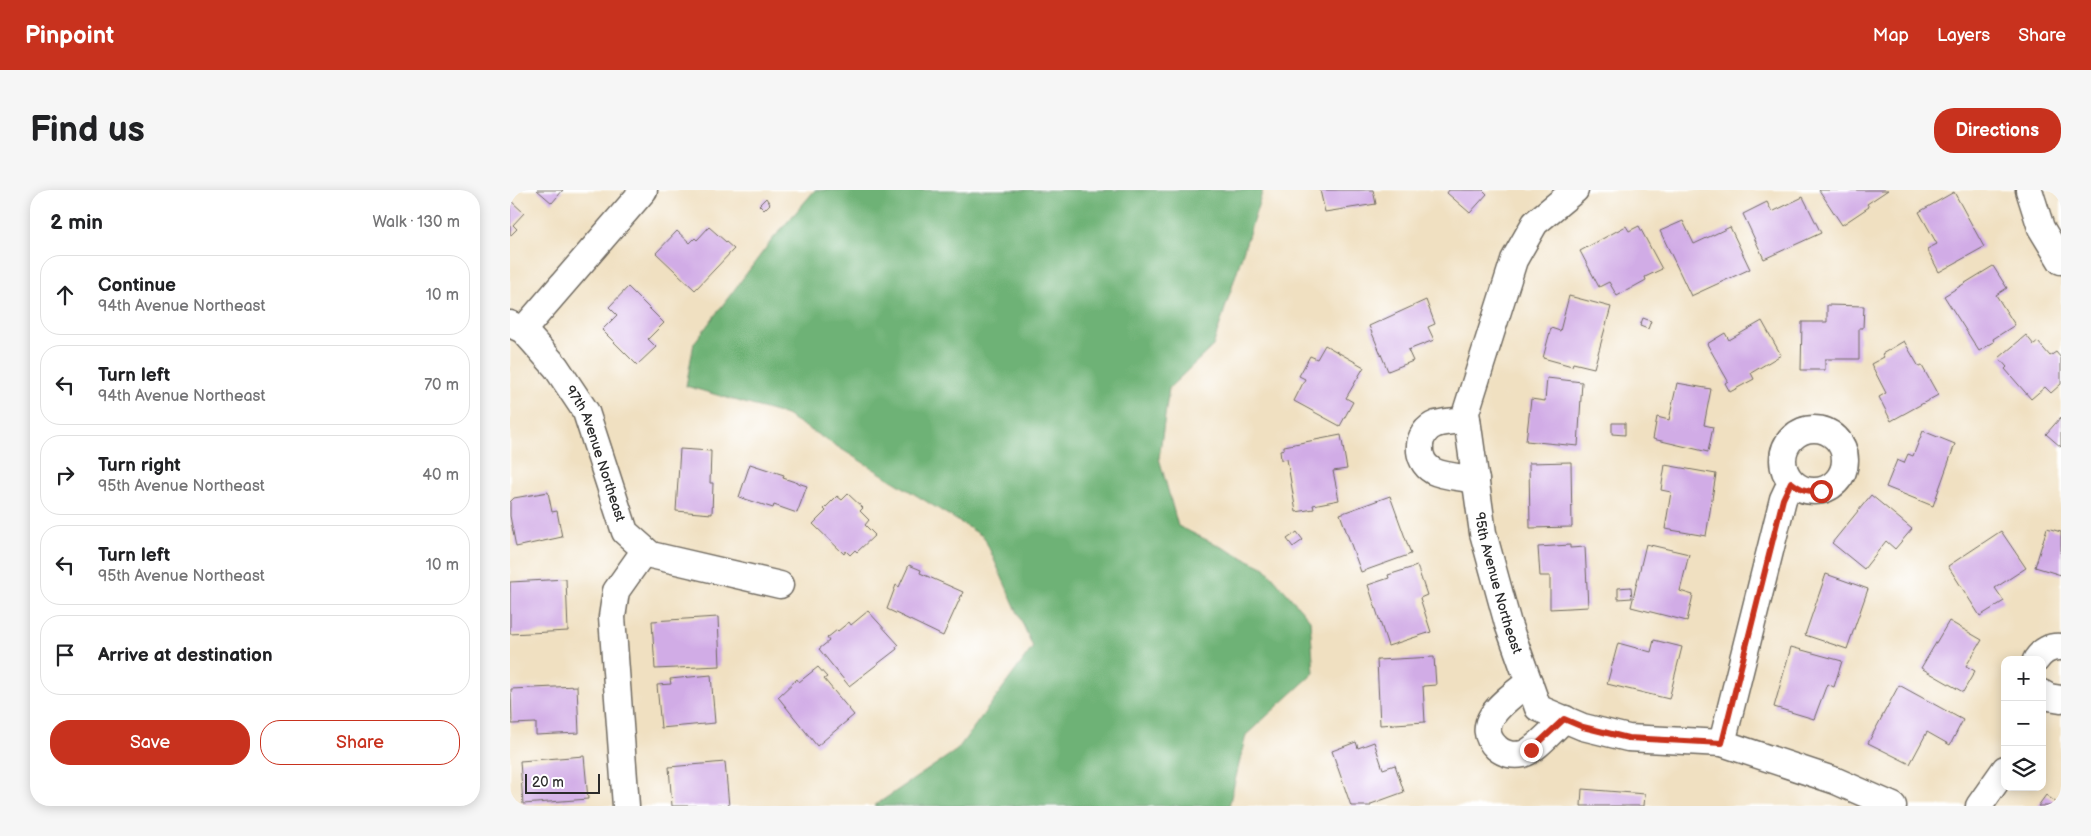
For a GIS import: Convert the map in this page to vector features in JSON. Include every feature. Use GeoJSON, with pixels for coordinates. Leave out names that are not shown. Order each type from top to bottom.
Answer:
{"type":"FeatureCollection","features":[{"type":"Feature","properties":{"kind":"street"},"geometry":{"type":"LineString","coordinates":[[516,327],[644,190]]}},
{"type":"Feature","properties":{"kind":"street","name":"95th Avenue Northeast"},"geometry":{"type":"LineString","coordinates":[[1575,190],[1535,223],[1514,260],[1466,412],[1483,533],[1508,624],[1538,708],[1583,727],[1628,738],[1722,743],[1836,781],[1893,806]]}},
{"type":"Feature","properties":{"kind":"street"},"geometry":{"type":"LineString","coordinates":[[2029,190],[2041,228],[2061,262]]}},
{"type":"Feature","properties":{"kind":"street","name":"97th Avenue Northeast"},"geometry":{"type":"LineString","coordinates":[[516,327],[556,367],[586,412],[625,532],[651,555],[780,585]]}},
{"type":"Feature","properties":{"kind":"street"},"geometry":{"type":"LineString","coordinates":[[1467,420],[1444,423],[1428,428],[1420,442],[1419,451],[1422,460],[1436,472],[1476,480]]}},
{"type":"Feature","properties":{"kind":"street"},"geometry":{"type":"LineString","coordinates":[[1722,743],[1783,499],[1791,482]]}},
{"type":"Feature","properties":{"kind":"street"},"geometry":{"type":"LineString","coordinates":[[626,806],[612,618],[616,591],[645,550]]}},
{"type":"Feature","properties":{"kind":"street"},"geometry":{"type":"LineString","coordinates":[[2038,656],[2048,648],[2061,646]]}},
{"type":"Feature","properties":{"kind":"street"},"geometry":{"type":"LineString","coordinates":[[1529,682],[1496,709],[1490,717],[1489,734],[1492,742],[1498,749],[1506,753],[1523,754],[1531,750],[1564,719]]}},
{"type":"Feature","properties":{"kind":"street"},"geometry":{"type":"LineString","coordinates":[[1979,806],[2001,775]]}},
{"type":"Feature","properties":{"kind":"green space"},"geometry":{"type":"Polygon","coordinates":[[[815,190],[1263,190],[1213,346],[1169,388],[1159,458],[1178,526],[1265,568],[1310,620],[1314,673],[1246,735],[1229,806],[874,806],[957,750],[1033,647],[984,537],[786,415],[686,386],[694,343],[771,241],[815,190]]]}},
{"type":"Feature","properties":{"kind":"building"},"geometry":{"type":"Polygon","coordinates":[[[537,190],[563,190],[552,203],[537,190]]]}},
{"type":"Feature","properties":{"kind":"building"},"geometry":{"type":"Polygon","coordinates":[[[1320,190],[1373,190],[1376,204],[1325,212],[1320,190]]]}},
{"type":"Feature","properties":{"kind":"building"},"geometry":{"type":"Polygon","coordinates":[[[1449,190],[1483,190],[1487,194],[1470,213],[1447,193],[1449,190]]]}},
{"type":"Feature","properties":{"kind":"building"},"geometry":{"type":"Polygon","coordinates":[[[1819,190],[1888,190],[1867,204],[1869,207],[1842,225],[1819,190]]]}},
{"type":"Feature","properties":{"kind":"building"},"geometry":{"type":"Polygon","coordinates":[[[1954,192],[1984,247],[1939,272],[1927,249],[1937,244],[1919,212],[1954,192]]]}},
{"type":"Feature","properties":{"kind":"building"},"geometry":{"type":"Polygon","coordinates":[[[1803,197],[1821,233],[1764,259],[1743,214],[1767,202],[1772,212],[1803,197]]]}},
{"type":"Feature","properties":{"kind":"building"},"geometry":{"type":"Polygon","coordinates":[[[766,198],[770,204],[764,210],[759,205],[766,198]]]}},
{"type":"Feature","properties":{"kind":"building"},"geometry":{"type":"Polygon","coordinates":[[[510,200],[524,213],[513,225],[517,229],[510,236],[510,200]]]}},
{"type":"Feature","properties":{"kind":"building"},"geometry":{"type":"Polygon","coordinates":[[[1683,221],[1694,244],[1730,227],[1750,269],[1691,296],[1660,231],[1683,221]]]}},
{"type":"Feature","properties":{"kind":"building"},"geometry":{"type":"Polygon","coordinates":[[[1626,226],[1629,231],[1639,226],[1662,269],[1645,277],[1646,280],[1617,296],[1609,282],[1599,287],[1580,251],[1626,226]]]}},
{"type":"Feature","properties":{"kind":"building"},"geometry":{"type":"Polygon","coordinates":[[[709,227],[734,249],[695,290],[656,253],[677,231],[690,243],[695,238],[697,240],[709,227]]]}},
{"type":"Feature","properties":{"kind":"building"},"geometry":{"type":"Polygon","coordinates":[[[1993,266],[2007,288],[1996,295],[2015,325],[1993,339],[1994,342],[1979,351],[1944,296],[1993,266]]]}},
{"type":"Feature","properties":{"kind":"building"},"geometry":{"type":"Polygon","coordinates":[[[628,287],[664,323],[648,339],[656,347],[637,365],[602,330],[617,315],[609,307],[628,287]]]}},
{"type":"Feature","properties":{"kind":"building"},"geometry":{"type":"Polygon","coordinates":[[[1569,296],[1611,307],[1594,368],[1573,363],[1572,366],[1543,358],[1551,328],[1560,331],[1569,296]]]}},
{"type":"Feature","properties":{"kind":"building"},"geometry":{"type":"Polygon","coordinates":[[[1426,300],[1435,324],[1428,327],[1434,340],[1408,350],[1413,361],[1388,371],[1369,326],[1426,300]]]}},
{"type":"Feature","properties":{"kind":"building"},"geometry":{"type":"Polygon","coordinates":[[[1827,305],[1864,306],[1863,328],[1859,328],[1859,359],[1825,359],[1825,370],[1801,370],[1802,322],[1827,322],[1827,305]]]}},
{"type":"Feature","properties":{"kind":"building"},"geometry":{"type":"Polygon","coordinates":[[[1643,318],[1651,321],[1648,329],[1640,326],[1643,318]]]}},
{"type":"Feature","properties":{"kind":"building"},"geometry":{"type":"Polygon","coordinates":[[[1762,321],[1781,355],[1751,373],[1754,379],[1730,392],[1725,383],[1728,381],[1707,344],[1725,333],[1729,340],[1762,321]]]}},
{"type":"Feature","properties":{"kind":"building"},"geometry":{"type":"Polygon","coordinates":[[[2026,335],[2034,345],[2038,342],[2050,356],[2056,352],[2061,358],[2061,384],[2051,393],[2045,387],[2031,399],[2005,369],[2007,367],[1999,358],[2026,335]]]}},
{"type":"Feature","properties":{"kind":"building"},"geometry":{"type":"Polygon","coordinates":[[[1904,341],[1919,367],[1922,366],[1938,395],[1891,421],[1879,397],[1886,393],[1871,364],[1884,357],[1882,354],[1904,341]]]}},
{"type":"Feature","properties":{"kind":"building"},"geometry":{"type":"Polygon","coordinates":[[[1325,345],[1364,367],[1346,398],[1353,402],[1340,426],[1294,401],[1305,379],[1299,376],[1310,356],[1317,359],[1325,345]]]}},
{"type":"Feature","properties":{"kind":"building"},"geometry":{"type":"Polygon","coordinates":[[[1547,378],[1582,382],[1578,446],[1526,441],[1531,399],[1545,401],[1547,378]]]}},
{"type":"Feature","properties":{"kind":"building"},"geometry":{"type":"Polygon","coordinates":[[[1677,383],[1711,389],[1704,425],[1713,427],[1708,452],[1653,439],[1657,417],[1669,420],[1677,383]]]}},
{"type":"Feature","properties":{"kind":"building"},"geometry":{"type":"Polygon","coordinates":[[[2061,417],[2061,447],[2046,434],[2061,417]]]}},
{"type":"Feature","properties":{"kind":"building"},"geometry":{"type":"Polygon","coordinates":[[[1612,423],[1625,423],[1625,435],[1612,434],[1612,423]]]}},
{"type":"Feature","properties":{"kind":"building"},"geometry":{"type":"Polygon","coordinates":[[[1923,431],[1955,444],[1933,506],[1886,487],[1897,460],[1904,463],[1908,454],[1913,456],[1923,431]]]}},
{"type":"Feature","properties":{"kind":"building"},"geometry":{"type":"Polygon","coordinates":[[[1341,435],[1347,469],[1333,471],[1339,500],[1313,505],[1314,509],[1296,512],[1287,459],[1281,460],[1280,450],[1284,449],[1284,446],[1341,435]]]}},
{"type":"Feature","properties":{"kind":"building"},"geometry":{"type":"Polygon","coordinates":[[[680,449],[711,451],[710,483],[713,483],[712,514],[676,511],[680,449]]]}},
{"type":"Feature","properties":{"kind":"building"},"geometry":{"type":"Polygon","coordinates":[[[1571,462],[1572,527],[1530,528],[1529,463],[1571,462]]]}},
{"type":"Feature","properties":{"kind":"building"},"geometry":{"type":"Polygon","coordinates":[[[750,464],[784,475],[783,478],[807,486],[797,513],[774,505],[773,508],[739,497],[750,464]]]}},
{"type":"Feature","properties":{"kind":"building"},"geometry":{"type":"Polygon","coordinates":[[[1665,465],[1716,474],[1706,536],[1665,529],[1671,492],[1661,490],[1665,465]]]}},
{"type":"Feature","properties":{"kind":"building"},"geometry":{"type":"Polygon","coordinates":[[[548,492],[552,512],[557,511],[562,537],[516,547],[510,516],[510,502],[514,498],[548,492]]]}},
{"type":"Feature","properties":{"kind":"building"},"geometry":{"type":"Polygon","coordinates":[[[848,494],[863,508],[860,511],[869,520],[865,525],[875,535],[857,552],[855,550],[850,555],[846,551],[844,554],[813,524],[837,496],[842,500],[848,494]]]}},
{"type":"Feature","properties":{"kind":"building"},"geometry":{"type":"Polygon","coordinates":[[[1871,495],[1912,529],[1895,549],[1886,541],[1864,569],[1832,543],[1871,495]]]}},
{"type":"Feature","properties":{"kind":"building"},"geometry":{"type":"Polygon","coordinates":[[[1390,496],[1411,554],[1361,572],[1340,514],[1390,496]]]}},
{"type":"Feature","properties":{"kind":"building"},"geometry":{"type":"Polygon","coordinates":[[[2047,528],[2061,532],[2061,575],[2035,567],[2047,528]]]}},
{"type":"Feature","properties":{"kind":"building"},"geometry":{"type":"Polygon","coordinates":[[[2001,531],[2026,568],[1995,588],[2004,601],[1980,616],[1948,566],[2001,531]]]}},
{"type":"Feature","properties":{"kind":"building"},"geometry":{"type":"Polygon","coordinates":[[[1297,532],[1303,540],[1293,547],[1287,539],[1297,532]]]}},
{"type":"Feature","properties":{"kind":"building"},"geometry":{"type":"Polygon","coordinates":[[[1646,544],[1689,554],[1680,591],[1693,595],[1687,621],[1631,607],[1646,544]]]}},
{"type":"Feature","properties":{"kind":"building"},"geometry":{"type":"Polygon","coordinates":[[[1570,545],[1570,548],[1585,547],[1588,607],[1550,609],[1550,576],[1540,576],[1538,547],[1570,545]]]}},
{"type":"Feature","properties":{"kind":"building"},"geometry":{"type":"Polygon","coordinates":[[[909,565],[921,570],[920,573],[963,592],[943,636],[887,609],[896,585],[899,587],[909,565]]]}},
{"type":"Feature","properties":{"kind":"building"},"geometry":{"type":"Polygon","coordinates":[[[1417,566],[1427,595],[1420,598],[1431,632],[1388,646],[1368,585],[1389,578],[1388,575],[1417,566]]]}},
{"type":"Feature","properties":{"kind":"building"},"geometry":{"type":"Polygon","coordinates":[[[1826,574],[1868,589],[1847,649],[1805,635],[1826,574]]]}},
{"type":"Feature","properties":{"kind":"building"},"geometry":{"type":"Polygon","coordinates":[[[566,579],[568,631],[510,634],[510,582],[566,579]]]}},
{"type":"Feature","properties":{"kind":"building"},"geometry":{"type":"Polygon","coordinates":[[[1631,587],[1632,598],[1618,599],[1618,588],[1631,587]]]}},
{"type":"Feature","properties":{"kind":"building"},"geometry":{"type":"Polygon","coordinates":[[[868,611],[899,645],[896,647],[897,649],[849,686],[819,649],[829,641],[827,638],[837,630],[849,622],[851,625],[868,611]]]}},
{"type":"Feature","properties":{"kind":"building"},"geometry":{"type":"Polygon","coordinates":[[[718,617],[720,666],[655,669],[652,621],[718,617]]]}},
{"type":"Feature","properties":{"kind":"building"},"geometry":{"type":"Polygon","coordinates":[[[1949,621],[1982,640],[1966,666],[1975,671],[1963,692],[1921,668],[1949,621]]]}},
{"type":"Feature","properties":{"kind":"building"},"geometry":{"type":"Polygon","coordinates":[[[1654,640],[1682,647],[1669,699],[1607,684],[1618,643],[1651,652],[1654,640]]]}},
{"type":"Feature","properties":{"kind":"building"},"geometry":{"type":"Polygon","coordinates":[[[1791,647],[1842,661],[1834,687],[1827,684],[1814,719],[1774,707],[1791,647]]]}},
{"type":"Feature","properties":{"kind":"building"},"geometry":{"type":"Polygon","coordinates":[[[1434,657],[1436,685],[1423,686],[1425,722],[1380,725],[1377,660],[1434,657]]]}},
{"type":"Feature","properties":{"kind":"building"},"geometry":{"type":"Polygon","coordinates":[[[818,667],[827,677],[824,679],[854,715],[817,746],[778,697],[797,679],[799,682],[818,667]]]}},
{"type":"Feature","properties":{"kind":"building"},"geometry":{"type":"Polygon","coordinates":[[[711,675],[715,723],[661,728],[657,685],[671,684],[670,679],[711,675]]]}},
{"type":"Feature","properties":{"kind":"building"},"geometry":{"type":"Polygon","coordinates":[[[1899,685],[1963,720],[1950,745],[1927,732],[1910,764],[1868,743],[1899,685]]]}},
{"type":"Feature","properties":{"kind":"building"},"geometry":{"type":"Polygon","coordinates":[[[577,686],[579,733],[536,735],[536,723],[512,724],[511,689],[577,686]]]}},
{"type":"Feature","properties":{"kind":"building"},"geometry":{"type":"Polygon","coordinates":[[[1356,742],[1358,748],[1374,742],[1383,769],[1395,765],[1404,792],[1371,804],[1371,806],[1351,806],[1332,751],[1356,742]]]}},
{"type":"Feature","properties":{"kind":"building"},"geometry":{"type":"Polygon","coordinates":[[[584,756],[588,799],[523,804],[520,761],[584,756]]]}},
{"type":"Feature","properties":{"kind":"building"},"geometry":{"type":"Polygon","coordinates":[[[725,762],[729,806],[672,806],[669,767],[725,762]]]}},
{"type":"Feature","properties":{"kind":"building"},"geometry":{"type":"Polygon","coordinates":[[[1582,789],[1645,794],[1644,806],[1581,806],[1582,789]]]}},
{"type":"Feature","properties":{"kind":"building"},"geometry":{"type":"Polygon","coordinates":[[[2046,795],[2061,806],[2038,806],[2046,795]]]}},
{"type":"Feature","properties":{"kind":"route"},"geometry":{"type":"LineString","coordinates":[[1531,750],[1564,719],[1583,727],[1628,738],[1722,743],[1783,499],[1791,482],[1810,492],[1821,491]]}}]}
